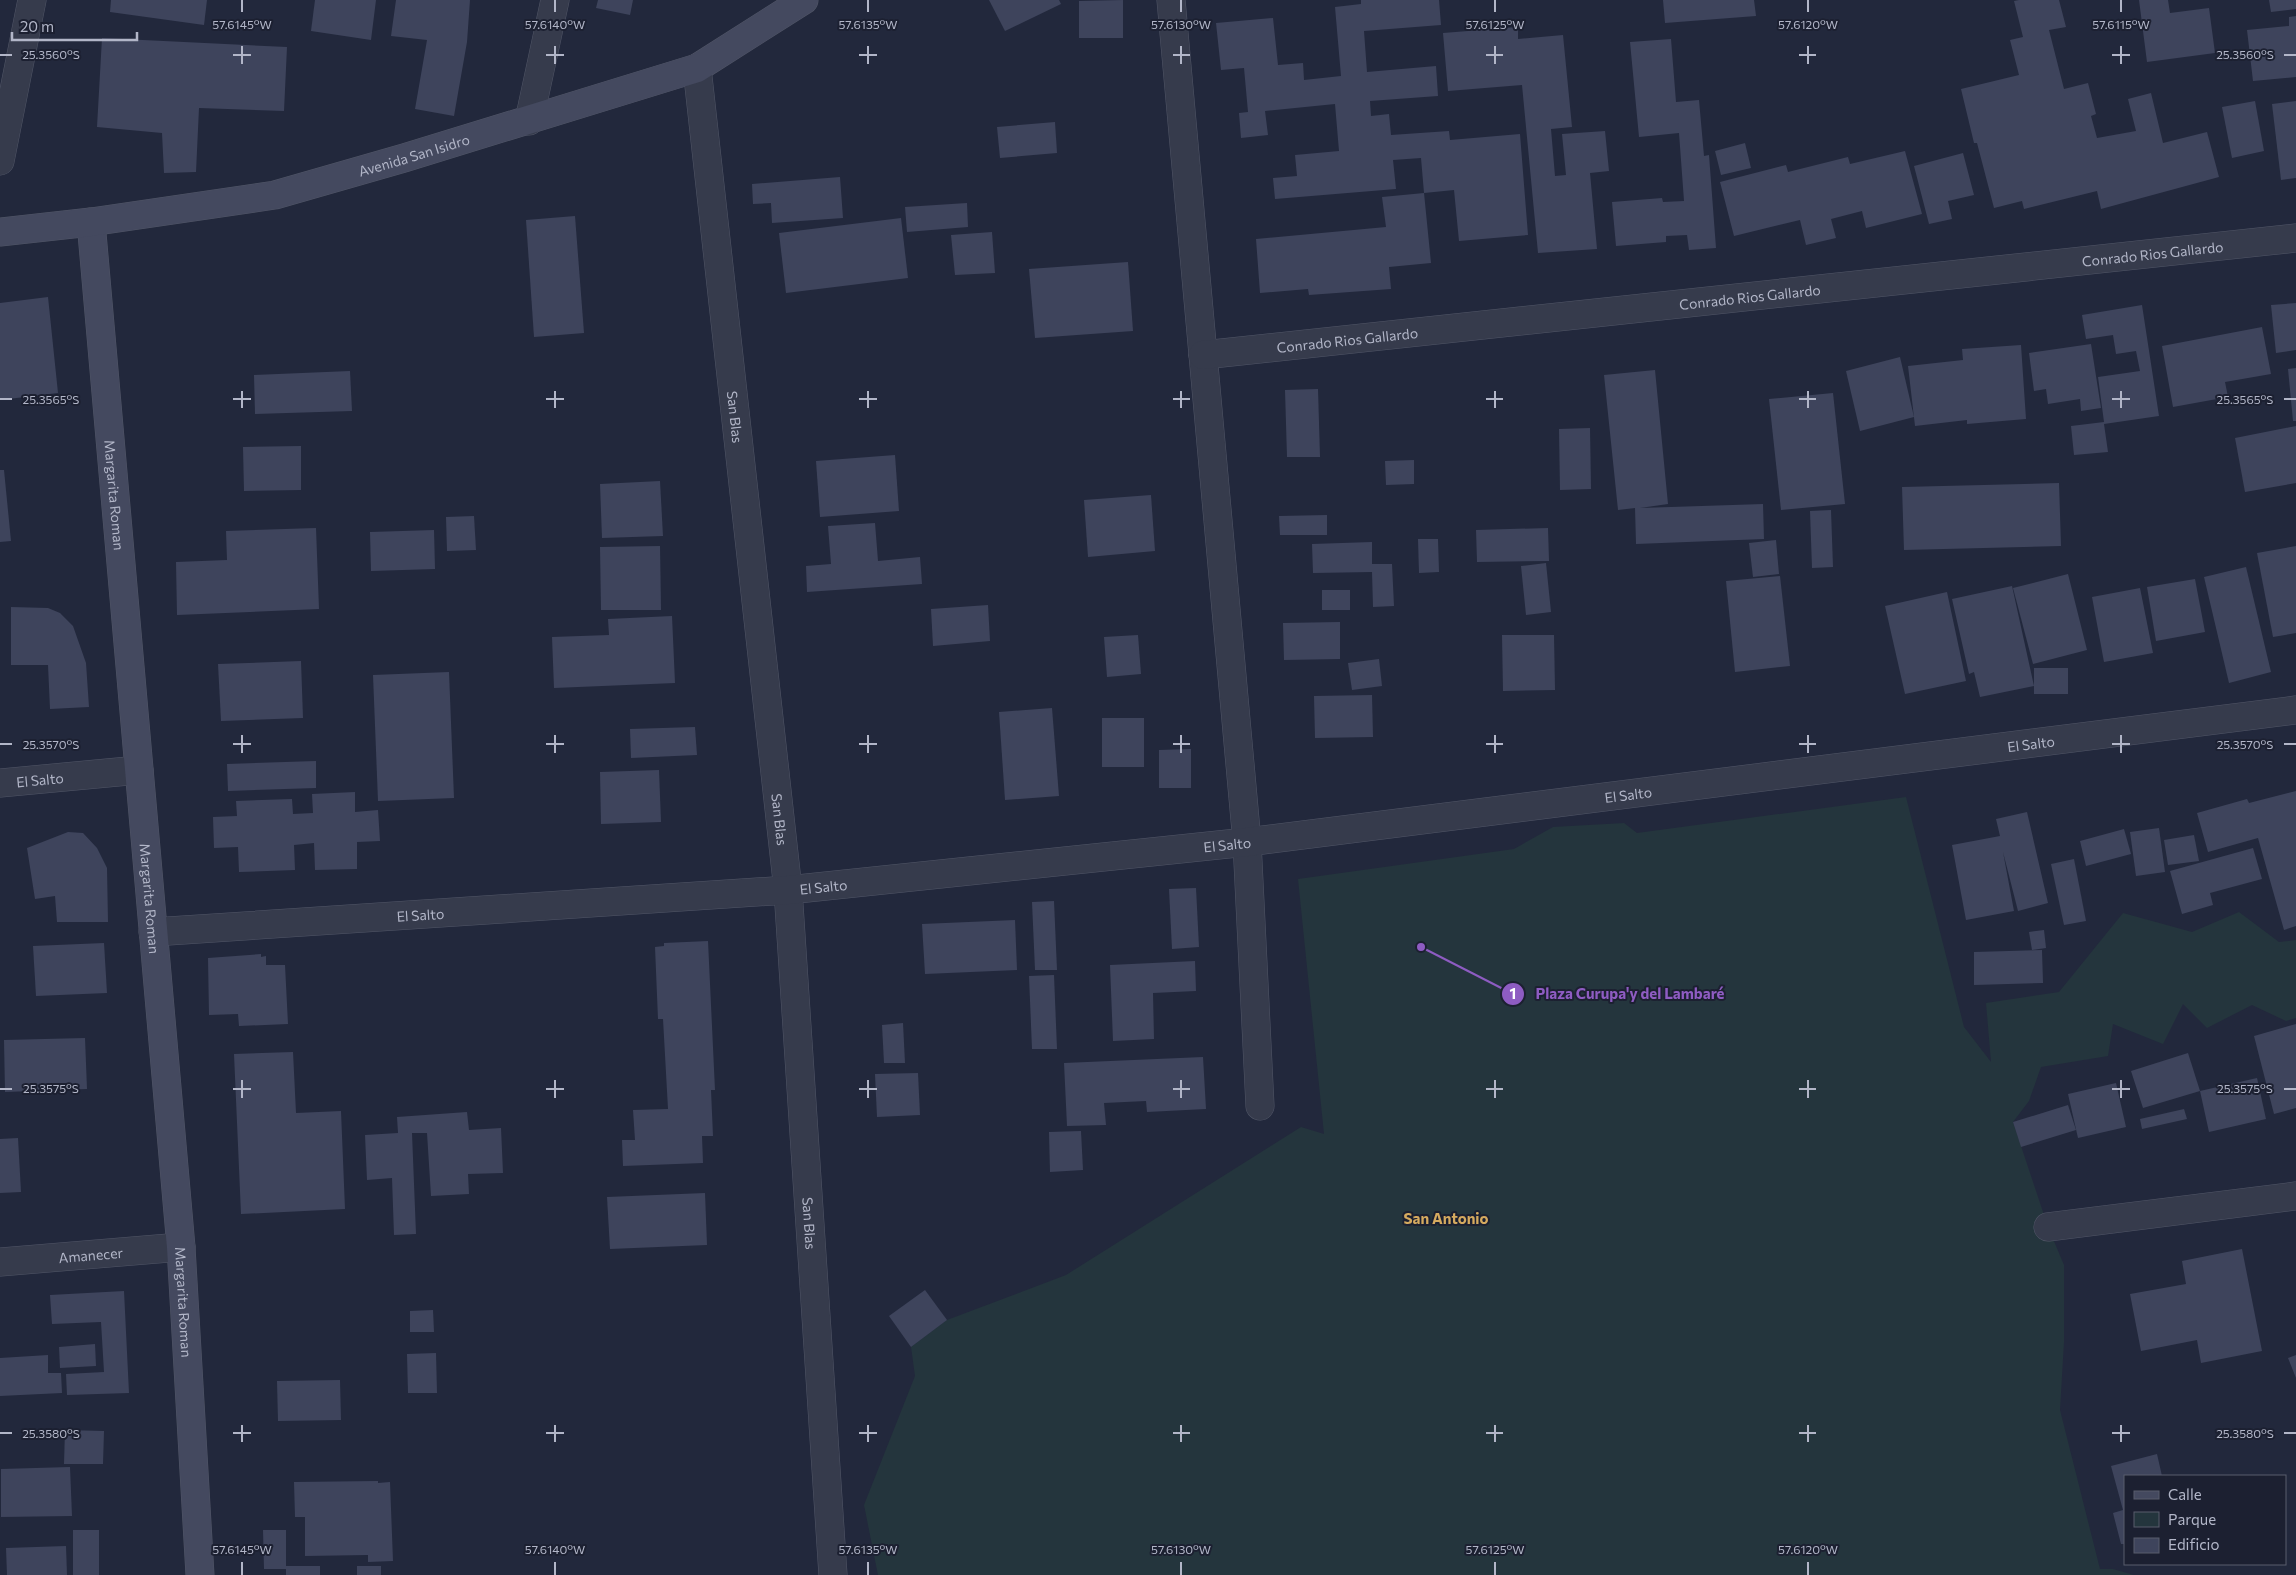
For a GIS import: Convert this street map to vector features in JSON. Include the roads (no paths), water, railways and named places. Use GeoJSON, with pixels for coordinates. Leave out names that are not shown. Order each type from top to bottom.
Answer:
{"type":"FeatureCollection","features":[{"type":"Feature","properties":{"kind":"street"},"geometry":{"type":"LineString","coordinates":[[0,161],[32,0]]}},
{"type":"Feature","properties":{"kind":"street"},"geometry":{"type":"LineString","coordinates":[[529,121],[555,0]]}},
{"type":"Feature","properties":{"kind":"street","name":"Avenida San Isidro"},"geometry":{"type":"LineString","coordinates":[[0,232],[91,222],[274,195],[529,121],[697,68],[804,0]]}},
{"type":"Feature","properties":{"kind":"street"},"geometry":{"type":"LineString","coordinates":[[1171,0],[1246,842],[1260,1106]]}},
{"type":"Feature","properties":{"kind":"street","name":"San Blas"},"geometry":{"type":"LineString","coordinates":[[697,68],[788,890],[833,1575]]}},
{"type":"Feature","properties":{"kind":"street","name":"Margarita Roman"},"geometry":{"type":"LineString","coordinates":[[91,222],[181,1247],[200,1575]]}},
{"type":"Feature","properties":{"kind":"street","name":"Conrado Rios Gallardo"},"geometry":{"type":"LineString","coordinates":[[1203,355],[2296,238]]}},
{"type":"Feature","properties":{"kind":"street","name":"El Salto"},"geometry":{"type":"LineString","coordinates":[[153,932],[788,890],[1246,842],[2296,710]]}},
{"type":"Feature","properties":{"kind":"street","name":"El Salto"},"geometry":{"type":"LineString","coordinates":[[0,783],[139,770]]}},
{"type":"Feature","properties":{"kind":"street"},"geometry":{"type":"LineString","coordinates":[[2048,1227],[2296,1196]]}},
{"type":"Feature","properties":{"kind":"street","name":"Amanecer"},"geometry":{"type":"LineString","coordinates":[[0,1262],[181,1247]]}},
{"type":"Feature","properties":{"kind":"place","name":"Plaza Curupa'y del Lambaré"},"geometry":{"type":"Point","coordinates":[1421,947]}},
{"type":"Feature","properties":{"kind":"district","name":"San Antonio"},"geometry":{"type":"Point","coordinates":[1446,1218]}}]}
